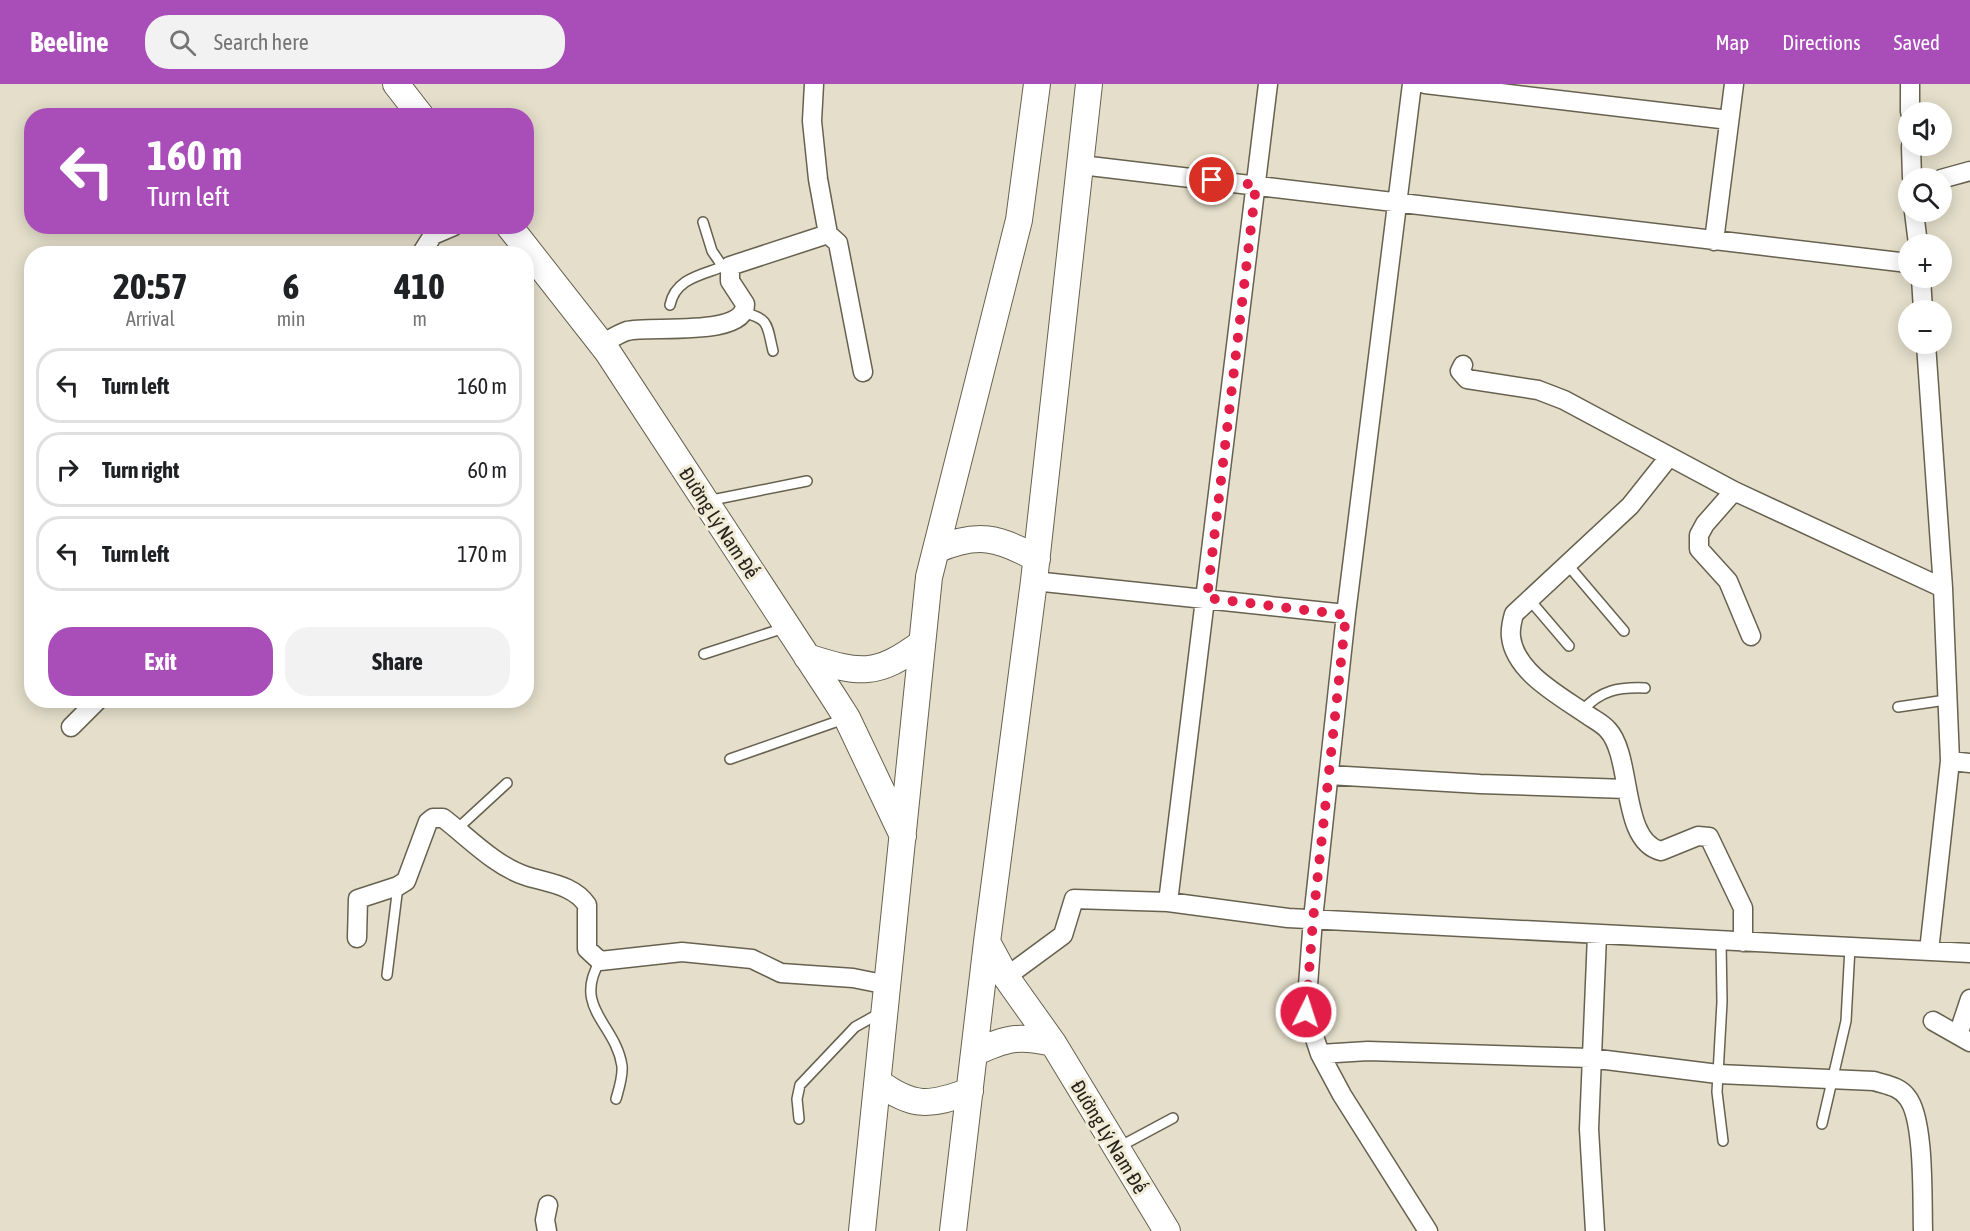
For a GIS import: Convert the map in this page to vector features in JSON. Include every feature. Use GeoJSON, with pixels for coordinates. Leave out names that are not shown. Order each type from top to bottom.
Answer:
{"type":"FeatureCollection","features":[{"type":"Feature","properties":{"kind":"street"},"geometry":{"type":"LineString","coordinates":[[396,84],[415,108]]}},
{"type":"Feature","properties":{"kind":"street"},"geometry":{"type":"LineString","coordinates":[[814,84],[812,121],[828,234],[838,243],[863,372]]}},
{"type":"Feature","properties":{"kind":"street"},"geometry":{"type":"LineString","coordinates":[[862,1231],[929,577],[1019,219],[1037,84]]}},
{"type":"Feature","properties":{"kind":"street"},"geometry":{"type":"LineString","coordinates":[[953,1231],[987,942],[1035,570],[1089,84]]}},
{"type":"Feature","properties":{"kind":"street"},"geometry":{"type":"LineString","coordinates":[[1168,902],[1207,598],[1268,84]]}},
{"type":"Feature","properties":{"kind":"street"},"geometry":{"type":"LineString","coordinates":[[1412,84],[1346,615],[1313,920],[1306,1012],[1320,1054],[1342,1095],[1428,1231]]}},
{"type":"Feature","properties":{"kind":"street"},"geometry":{"type":"LineString","coordinates":[[1425,84],[1729,120]]}},
{"type":"Feature","properties":{"kind":"street"},"geometry":{"type":"LineString","coordinates":[[1714,241],[1734,84]]}},
{"type":"Feature","properties":{"kind":"street"},"geometry":{"type":"LineString","coordinates":[[1910,84],[1910,102]]}},
{"type":"Feature","properties":{"kind":"street"},"geometry":{"type":"LineString","coordinates":[[1081,165],[1898,262]]}},
{"type":"Feature","properties":{"kind":"street"},"geometry":{"type":"LineString","coordinates":[[1952,176],[1970,171]]}},
{"type":"Feature","properties":{"kind":"street"},"geometry":{"type":"LineString","coordinates":[[427,246],[438,234]]}},
{"type":"Feature","properties":{"kind":"street","name":"Đường Lý Nam Đế"},"geometry":{"type":"LineString","coordinates":[[514,234],[524,246]]}},
{"type":"Feature","properties":{"kind":"street"},"geometry":{"type":"LineString","coordinates":[[602,344],[627,331],[717,326],[738,319],[744,313],[745,304],[735,291],[726,270],[730,266],[828,234]]}},
{"type":"Feature","properties":{"kind":"street","name":"Đường Lý Nam Đế"},"geometry":{"type":"LineString","coordinates":[[534,259],[602,344],[847,718],[903,836]]}},
{"type":"Feature","properties":{"kind":"street"},"geometry":{"type":"LineString","coordinates":[[1927,354],[1943,588],[1950,761],[1929,951]]}},
{"type":"Feature","properties":{"kind":"street"},"geometry":{"type":"LineString","coordinates":[[1463,365],[1460,371],[1467,378],[1538,390],[1564,400],[1734,491],[1943,588]]}},
{"type":"Feature","properties":{"kind":"street"},"geometry":{"type":"LineString","coordinates":[[1669,457],[1630,506],[1528,598],[1514,614],[1510,635],[1514,651],[1540,680],[1608,730],[1622,754],[1626,789],[1637,826],[1648,845],[1654,849],[1667,850],[1698,836],[1709,837],[1743,908],[1743,942]]}},
{"type":"Feature","properties":{"kind":"street"},"geometry":{"type":"LineString","coordinates":[[1734,491],[1705,524],[1699,535],[1699,549],[1728,581],[1751,636]]}},
{"type":"Feature","properties":{"kind":"street"},"geometry":{"type":"LineString","coordinates":[[936,550],[973,538],[993,539],[1012,545],[1035,570],[1207,598],[1346,615]]}},
{"type":"Feature","properties":{"kind":"street"},"geometry":{"type":"LineString","coordinates":[[807,657],[855,670],[876,669],[898,660],[922,643]]}},
{"type":"Feature","properties":{"kind":"street"},"geometry":{"type":"LineString","coordinates":[[71,727],[90,708]]}},
{"type":"Feature","properties":{"kind":"street"},"geometry":{"type":"LineString","coordinates":[[1950,761],[1970,763]]}},
{"type":"Feature","properties":{"kind":"street"},"geometry":{"type":"LineString","coordinates":[[1329,775],[1480,784],[1626,789]]}},
{"type":"Feature","properties":{"kind":"street"},"geometry":{"type":"LineString","coordinates":[[357,938],[358,899],[398,886],[406,881],[428,822],[433,818],[443,818],[504,866],[576,892],[587,905],[587,949],[600,961],[682,952],[752,959],[781,973],[853,978],[888,985]]}},
{"type":"Feature","properties":{"kind":"street"},"geometry":{"type":"LineString","coordinates":[[1006,977],[1063,935],[1074,899],[1168,902],[1313,920],[1970,953]]}},
{"type":"Feature","properties":{"kind":"street"},"geometry":{"type":"LineString","coordinates":[[1595,1231],[1589,1129],[1590,1058],[1598,936]]}},
{"type":"Feature","properties":{"kind":"street","name":"Đường Lý Nam Đế"},"geometry":{"type":"LineString","coordinates":[[987,942],[1006,977],[1053,1043],[1115,1149],[1167,1231]]}},
{"type":"Feature","properties":{"kind":"street"},"geometry":{"type":"LineString","coordinates":[[1933,1021],[1964,1038],[1970,999]]}},
{"type":"Feature","properties":{"kind":"street"},"geometry":{"type":"LineString","coordinates":[[974,1053],[1006,1038],[1025,1037],[1053,1043]]}},
{"type":"Feature","properties":{"kind":"street"},"geometry":{"type":"LineString","coordinates":[[1320,1054],[1368,1051],[1590,1058],[1718,1074],[1874,1082],[1895,1087],[1906,1095],[1914,1107],[1918,1131],[1923,1231]]}},
{"type":"Feature","properties":{"kind":"street"},"geometry":{"type":"LineString","coordinates":[[878,1082],[908,1101],[925,1103],[944,1100],[970,1090]]}},
{"type":"Feature","properties":{"kind":"street"},"geometry":{"type":"LineString","coordinates":[[547,1231],[545,1220],[548,1205]]}},
{"type":"Feature","properties":{"kind":"lane"},"geometry":{"type":"LineString","coordinates":[[670,305],[680,286],[689,279],[726,270],[712,251],[703,222]]}},
{"type":"Feature","properties":{"kind":"lane"},"geometry":{"type":"LineString","coordinates":[[744,313],[758,316],[766,322],[773,351]]}},
{"type":"Feature","properties":{"kind":"lane"},"geometry":{"type":"LineString","coordinates":[[705,501],[807,481]]}},
{"type":"Feature","properties":{"kind":"lane"},"geometry":{"type":"LineString","coordinates":[[1567,564],[1624,631]]}},
{"type":"Feature","properties":{"kind":"lane"},"geometry":{"type":"LineString","coordinates":[[1528,598],[1569,646]]}},
{"type":"Feature","properties":{"kind":"lane"},"geometry":{"type":"LineString","coordinates":[[704,654],[787,627]]}},
{"type":"Feature","properties":{"kind":"lane"},"geometry":{"type":"LineString","coordinates":[[1582,711],[1592,699],[1613,689],[1645,688]]}},
{"type":"Feature","properties":{"kind":"lane"},"geometry":{"type":"LineString","coordinates":[[1898,706],[1946,700]]}},
{"type":"Feature","properties":{"kind":"lane"},"geometry":{"type":"LineString","coordinates":[[730,759],[847,718]]}},
{"type":"Feature","properties":{"kind":"lane"},"geometry":{"type":"LineString","coordinates":[[458,829],[507,783]]}},
{"type":"Feature","properties":{"kind":"lane"},"geometry":{"type":"LineString","coordinates":[[387,975],[398,886]]}},
{"type":"Feature","properties":{"kind":"lane"},"geometry":{"type":"LineString","coordinates":[[1721,941],[1722,1002],[1717,1092],[1723,1141]]}},
{"type":"Feature","properties":{"kind":"lane"},"geometry":{"type":"LineString","coordinates":[[1822,1124],[1846,1021],[1850,947]]}},
{"type":"Feature","properties":{"kind":"lane"},"geometry":{"type":"LineString","coordinates":[[600,961],[591,975],[589,992],[622,1066],[616,1099]]}},
{"type":"Feature","properties":{"kind":"lane"},"geometry":{"type":"LineString","coordinates":[[799,1119],[797,1099],[800,1085],[855,1027],[885,1010]]}},
{"type":"Feature","properties":{"kind":"lane"},"geometry":{"type":"LineString","coordinates":[[1115,1149],[1173,1118]]}},
{"type":"Feature","properties":{"kind":"route"},"geometry":{"type":"LineString","coordinates":[[1212,180],[1256,185],[1207,598],[1346,615],[1313,920],[1306,1012]]}}]}
